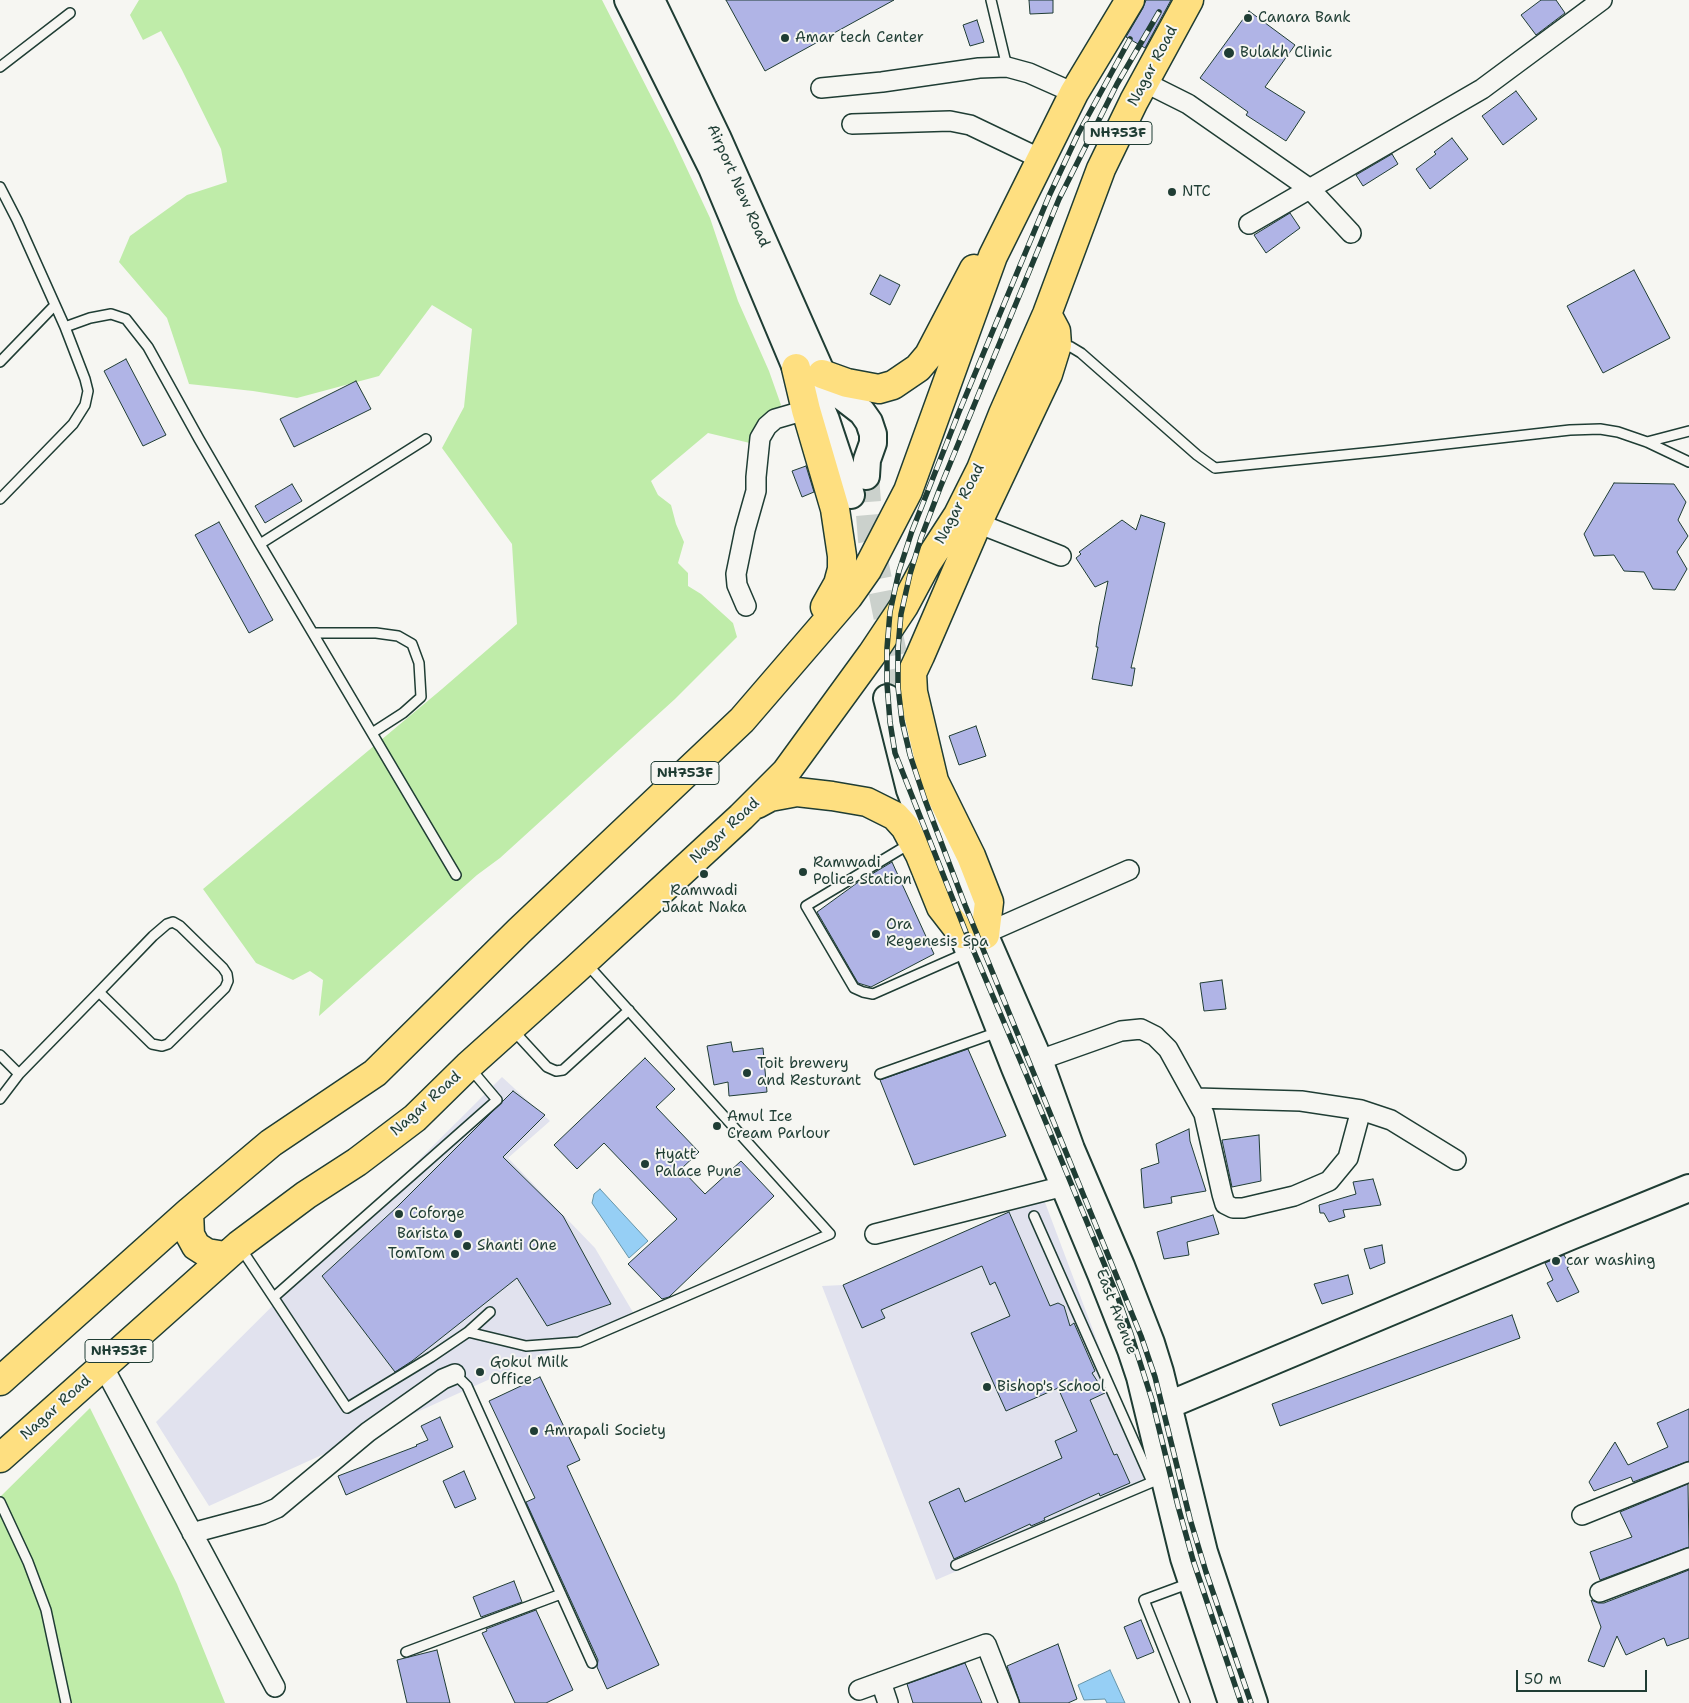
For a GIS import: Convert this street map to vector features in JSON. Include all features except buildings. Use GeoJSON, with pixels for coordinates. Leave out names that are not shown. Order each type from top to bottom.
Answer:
{"type":"FeatureCollection","features":[{"type":"Feature","properties":{"kind":"highway","name":"NH753F"},"geometry":{"type":"LineString","coordinates":[[1,1377],[188,1212],[271,1143],[375,1073],[526,924],[742,720],[848,597],[867,570],[908,491],[994,256],[1074,93],[1130,0]]}},
{"type":"Feature","properties":{"kind":"highway","name":"Nagar Road"},"geometry":{"type":"LineString","coordinates":[[0,1458],[232,1251],[306,1195],[357,1162],[414,1118],[786,772],[872,654],[904,606],[927,563],[967,520],[980,469],[1047,314],[1101,169],[1144,82],[1188,0]]}},
{"type":"Feature","properties":{"kind":"highway"},"geometry":{"type":"LineString","coordinates":[[804,648],[838,584],[842,569],[842,556],[835,509],[806,410],[809,371],[847,384],[879,389],[893,385],[918,368],[929,355],[971,274],[983,257],[1002,240]]}},
{"type":"Feature","properties":{"kind":"highway"},"geometry":{"type":"LineString","coordinates":[[751,806],[770,797],[797,792],[867,802],[895,816],[905,827],[914,842],[941,907],[970,940],[989,902],[971,856],[934,781],[913,692],[912,673],[920,656],[967,520],[1048,374],[1057,344],[1056,331],[1047,314]]}},
{"type":"Feature","properties":{"kind":"highway"},"geometry":{"type":"LineString","coordinates":[[188,1212],[190,1235],[196,1246],[207,1253],[232,1251]]}},
{"type":"Feature","properties":{"kind":"highway"},"geometry":{"type":"LineString","coordinates":[[155,1242],[175,1249],[183,1256],[188,1268],[191,1287]]}},
{"type":"Feature","properties":{"kind":"main road","name":"Airport New Road"},"geometry":{"type":"LineString","coordinates":[[628,0],[712,168],[809,371]]}},
{"type":"Feature","properties":{"kind":"main road","name":"Airport New Road"},"geometry":{"type":"LineString","coordinates":[[651,0],[718,139],[809,371]]}},
{"type":"Feature","properties":{"kind":"main road"},"geometry":{"type":"LineString","coordinates":[[809,371],[856,407],[869,422],[873,434],[873,443],[858,486],[812,388],[809,371]]}},
{"type":"Feature","properties":{"kind":"main road"},"geometry":{"type":"LineString","coordinates":[[895,696],[921,781],[930,799],[970,940]]}},
{"type":"Feature","properties":{"kind":"main road","name":"East Avenue"},"geometry":{"type":"LineString","coordinates":[[970,940],[1001,1031],[1027,1064],[1064,1186],[1131,1350],[1140,1377],[1143,1416],[1158,1479],[1232,1703]]}},
{"type":"Feature","properties":{"kind":"main road","name":"East Avenue"},"geometry":{"type":"LineString","coordinates":[[970,940],[1027,1064],[1071,1149],[1121,1266],[1151,1343],[1160,1372],[1143,1416],[1204,1552],[1254,1703]]}},
{"type":"Feature","properties":{"kind":"main road"},"geometry":{"type":"LineString","coordinates":[[1143,1416],[1689,1188]]}},
{"type":"Feature","properties":{"kind":"street"},"geometry":{"type":"LineString","coordinates":[[1249,224],[1482,89],[1602,0]]}},
{"type":"Feature","properties":{"kind":"street"},"geometry":{"type":"LineString","coordinates":[[820,88],[882,82],[979,68],[1007,67],[1029,73],[1074,93]]}},
{"type":"Feature","properties":{"kind":"street"},"geometry":{"type":"LineString","coordinates":[[1144,82],[1188,104],[1310,189],[1351,232]]}},
{"type":"Feature","properties":{"kind":"street"},"geometry":{"type":"LineString","coordinates":[[852,124],[950,121],[970,125],[1041,159]]}},
{"type":"Feature","properties":{"kind":"street"},"geometry":{"type":"LineString","coordinates":[[746,606],[737,585],[736,574],[745,530],[756,492],[760,438],[767,426],[775,419],[806,410]]}},
{"type":"Feature","properties":{"kind":"street"},"geometry":{"type":"LineString","coordinates":[[967,520],[1061,556]]}},
{"type":"Feature","properties":{"kind":"street"},"geometry":{"type":"LineString","coordinates":[[970,940],[1129,870]]}},
{"type":"Feature","properties":{"kind":"street"},"geometry":{"type":"LineString","coordinates":[[1027,1064],[1121,1031],[1141,1029],[1155,1036],[1168,1049],[1204,1114],[1225,1204],[1233,1208],[1243,1208],[1294,1196],[1329,1181],[1348,1158],[1361,1110]]}},
{"type":"Feature","properties":{"kind":"street"},"geometry":{"type":"LineString","coordinates":[[1196,1098],[1301,1101],[1361,1110],[1391,1120],[1456,1160]]}},
{"type":"Feature","properties":{"kind":"street"},"geometry":{"type":"LineString","coordinates":[[875,1234],[1064,1186]]}},
{"type":"Feature","properties":{"kind":"street"},"geometry":{"type":"LineString","coordinates":[[103,1366],[275,1687]]}},
{"type":"Feature","properties":{"kind":"street"},"geometry":{"type":"LineString","coordinates":[[192,1533],[263,1514],[277,1508],[368,1432],[442,1379],[455,1374]]}},
{"type":"Feature","properties":{"kind":"street"},"geometry":{"type":"LineString","coordinates":[[1582,1515],[1689,1472]]}},
{"type":"Feature","properties":{"kind":"street"},"geometry":{"type":"LineString","coordinates":[[1600,1592],[1689,1558]]}},
{"type":"Feature","properties":{"kind":"street"},"geometry":{"type":"LineString","coordinates":[[859,1692],[881,1682],[986,1644],[1009,1703]]}},
{"type":"Feature","properties":{"kind":"street"},"geometry":{"type":"LineString","coordinates":[[881,1682],[888,1703]]}},
{"type":"Feature","properties":{"kind":"lane"},"geometry":{"type":"LineString","coordinates":[[992,0],[1007,67]]}},
{"type":"Feature","properties":{"kind":"lane"},"geometry":{"type":"LineString","coordinates":[[0,67],[70,13]]}},
{"type":"Feature","properties":{"kind":"lane"},"geometry":{"type":"LineString","coordinates":[[0,187],[17,220],[65,327],[88,390],[85,405],[73,424],[0,499]]}},
{"type":"Feature","properties":{"kind":"lane"},"geometry":{"type":"LineString","coordinates":[[0,362],[55,305]]}},
{"type":"Feature","properties":{"kind":"lane"},"geometry":{"type":"LineString","coordinates":[[65,327],[90,318],[110,314],[126,319],[148,347],[260,544],[456,875]]}},
{"type":"Feature","properties":{"kind":"lane"},"geometry":{"type":"LineString","coordinates":[[1057,344],[1071,347],[1081,352],[1196,455],[1215,468],[1570,430],[1618,432],[1648,442],[1689,462]]}},
{"type":"Feature","properties":{"kind":"lane"},"geometry":{"type":"LineString","coordinates":[[1648,442],[1689,431]]}},
{"type":"Feature","properties":{"kind":"lane"},"geometry":{"type":"LineString","coordinates":[[260,544],[426,439]]}},
{"type":"Feature","properties":{"kind":"lane"},"geometry":{"type":"LineString","coordinates":[[313,633],[376,633],[398,636],[412,644],[419,663],[421,697],[404,713],[372,733]]}},
{"type":"Feature","properties":{"kind":"lane"},"geometry":{"type":"LineString","coordinates":[[914,842],[806,906],[854,988],[863,992],[873,994],[970,940]]}},
{"type":"Feature","properties":{"kind":"lane"},"geometry":{"type":"LineString","coordinates":[[0,1099],[19,1074],[162,927],[167,924],[174,922],[180,926],[224,968],[228,981],[225,988],[168,1044],[162,1046],[152,1044],[99,992]]}},
{"type":"Feature","properties":{"kind":"lane"},"geometry":{"type":"LineString","coordinates":[[468,1332],[526,1346],[579,1342],[830,1234],[584,961]]}},
{"type":"Feature","properties":{"kind":"lane"},"geometry":{"type":"LineString","coordinates":[[511,1028],[547,1067],[556,1071],[563,1070],[629,1010]]}},
{"type":"Feature","properties":{"kind":"lane"},"geometry":{"type":"LineString","coordinates":[[880,1074],[1001,1031]]}},
{"type":"Feature","properties":{"kind":"lane"},"geometry":{"type":"LineString","coordinates":[[0,1055],[19,1074]]}},
{"type":"Feature","properties":{"kind":"lane"},"geometry":{"type":"LineString","coordinates":[[274,1297],[497,1100],[468,1066]]}},
{"type":"Feature","properties":{"kind":"lane"},"geometry":{"type":"LineString","coordinates":[[1034,1216],[1143,1416]]}},
{"type":"Feature","properties":{"kind":"lane"},"geometry":{"type":"LineString","coordinates":[[232,1251],[274,1297],[347,1408],[431,1357],[468,1332],[490,1312]]}},
{"type":"Feature","properties":{"kind":"lane"},"geometry":{"type":"LineString","coordinates":[[455,1374],[467,1386],[592,1662]]}},
{"type":"Feature","properties":{"kind":"lane"},"geometry":{"type":"LineString","coordinates":[[956,1565],[1158,1479]]}},
{"type":"Feature","properties":{"kind":"lane"},"geometry":{"type":"LineString","coordinates":[[0,1502],[28,1562],[43,1601],[66,1703]]}},
{"type":"Feature","properties":{"kind":"lane"},"geometry":{"type":"LineString","coordinates":[[1184,1703],[1144,1600],[1192,1582]]}},
{"type":"Feature","properties":{"kind":"lane"},"geometry":{"type":"LineString","coordinates":[[406,1652],[561,1594]]}},
{"type":"Feature","properties":{"kind":"shaded area","name":"Shanti One"},"geometry":{"type":"Polygon","coordinates":[[[502,1077],[550,1121],[508,1158],[595,1248],[634,1314],[209,1506],[156,1422],[502,1077]]]}},
{"type":"Feature","properties":{"kind":"shaded area","name":"Bishop's School"},"geometry":{"type":"Polygon","coordinates":[[[1043,1197],[1152,1487],[936,1580],[822,1286],[843,1285],[1043,1197]]]}},
{"type":"Feature","properties":{"kind":"green space"},"geometry":{"type":"Polygon","coordinates":[[[139,0],[602,0],[673,139],[710,218],[738,301],[769,371],[781,405],[754,444],[708,433],[651,481],[658,495],[671,505],[676,524],[684,542],[678,563],[688,573],[688,586],[701,594],[733,623],[737,637],[675,699],[500,858],[477,875],[319,1016],[323,980],[310,971],[293,980],[256,963],[203,889],[517,624],[512,544],[442,448],[464,407],[472,329],[432,305],[379,376],[297,398],[189,384],[167,318],[119,262],[130,236],[187,195],[227,182],[221,149],[161,31],[143,40],[130,15],[139,0]]]}},
{"type":"Feature","properties":{"kind":"green space"},"geometry":{"type":"Polygon","coordinates":[[[90,1408],[177,1584],[225,1703],[0,1703],[0,1497],[90,1408]]]}},
{"type":"Feature","properties":{"kind":"water"},"geometry":{"type":"Polygon","coordinates":[[[600,1189],[648,1241],[629,1258],[592,1203],[594,1194],[600,1189]]]}},
{"type":"Feature","properties":{"kind":"water"},"geometry":{"type":"Polygon","coordinates":[[[1110,1670],[1125,1703],[1107,1703],[1105,1699],[1084,1700],[1078,1685],[1110,1670]]]}},
{"type":"Feature","properties":{"kind":"tunnel"},"geometry":{"type":"LineString","coordinates":[[866,476],[871,540],[902,694]]}},
{"type":"Feature","properties":{"kind":"railway"},"geometry":{"type":"LineString","coordinates":[[1159,12],[1117,84],[1059,199],[940,488],[921,538],[901,614],[898,648],[898,687],[902,721],[910,755],[925,800],[965,905],[1141,1336],[1155,1377],[1190,1519],[1251,1703]]}},
{"type":"Feature","properties":{"kind":"railway"},"geometry":{"type":"LineString","coordinates":[[1130,39],[1078,134],[1049,196],[959,412],[912,531],[899,571],[890,612],[887,684],[895,753],[969,940],[1117,1295],[1131,1334],[1152,1400],[1193,1560],[1241,1703]]}},
{"type":"Feature","properties":{"kind":"place","name":"Canara Bank"},"geometry":{"type":"Point","coordinates":[1248,18]}},
{"type":"Feature","properties":{"kind":"place","name":"Amar tech Center"},"geometry":{"type":"Point","coordinates":[785,38]}},
{"type":"Feature","properties":{"kind":"place","name":"Bulakh Clinic"},"geometry":{"type":"Point","coordinates":[1229,53]}},
{"type":"Feature","properties":{"kind":"place","name":"NTC"},"geometry":{"type":"Point","coordinates":[1172,192]}},
{"type":"Feature","properties":{"kind":"place","name":"Ramwadi Police Station"},"geometry":{"type":"Point","coordinates":[803,872]}},
{"type":"Feature","properties":{"kind":"place","name":"Ramwadi Jakat Naka"},"geometry":{"type":"Point","coordinates":[704,874]}},
{"type":"Feature","properties":{"kind":"place","name":"Ora Regenesis Spa"},"geometry":{"type":"Point","coordinates":[876,934]}},
{"type":"Feature","properties":{"kind":"place","name":"Toit brewery and Resturant"},"geometry":{"type":"Point","coordinates":[747,1073]}},
{"type":"Feature","properties":{"kind":"place","name":"Amul Ice Cream Parlour"},"geometry":{"type":"Point","coordinates":[717,1126]}},
{"type":"Feature","properties":{"kind":"place","name":"Hyatt Palace Pune"},"geometry":{"type":"Point","coordinates":[645,1164]}},
{"type":"Feature","properties":{"kind":"place","name":"Coforge"},"geometry":{"type":"Point","coordinates":[399,1214]}},
{"type":"Feature","properties":{"kind":"place","name":"Barista"},"geometry":{"type":"Point","coordinates":[458,1234]}},
{"type":"Feature","properties":{"kind":"place","name":"Shanti One"},"geometry":{"type":"Point","coordinates":[467,1246]}},
{"type":"Feature","properties":{"kind":"place","name":"TomTom"},"geometry":{"type":"Point","coordinates":[455,1254]}},
{"type":"Feature","properties":{"kind":"place","name":"car washing"},"geometry":{"type":"Point","coordinates":[1556,1261]}},
{"type":"Feature","properties":{"kind":"place","name":"Gokul Milk Office"},"geometry":{"type":"Point","coordinates":[480,1372]}},
{"type":"Feature","properties":{"kind":"place","name":"Bishop's School"},"geometry":{"type":"Point","coordinates":[987,1387]}},
{"type":"Feature","properties":{"kind":"place","name":"Amrapali Society"},"geometry":{"type":"Point","coordinates":[534,1431]}}]}
